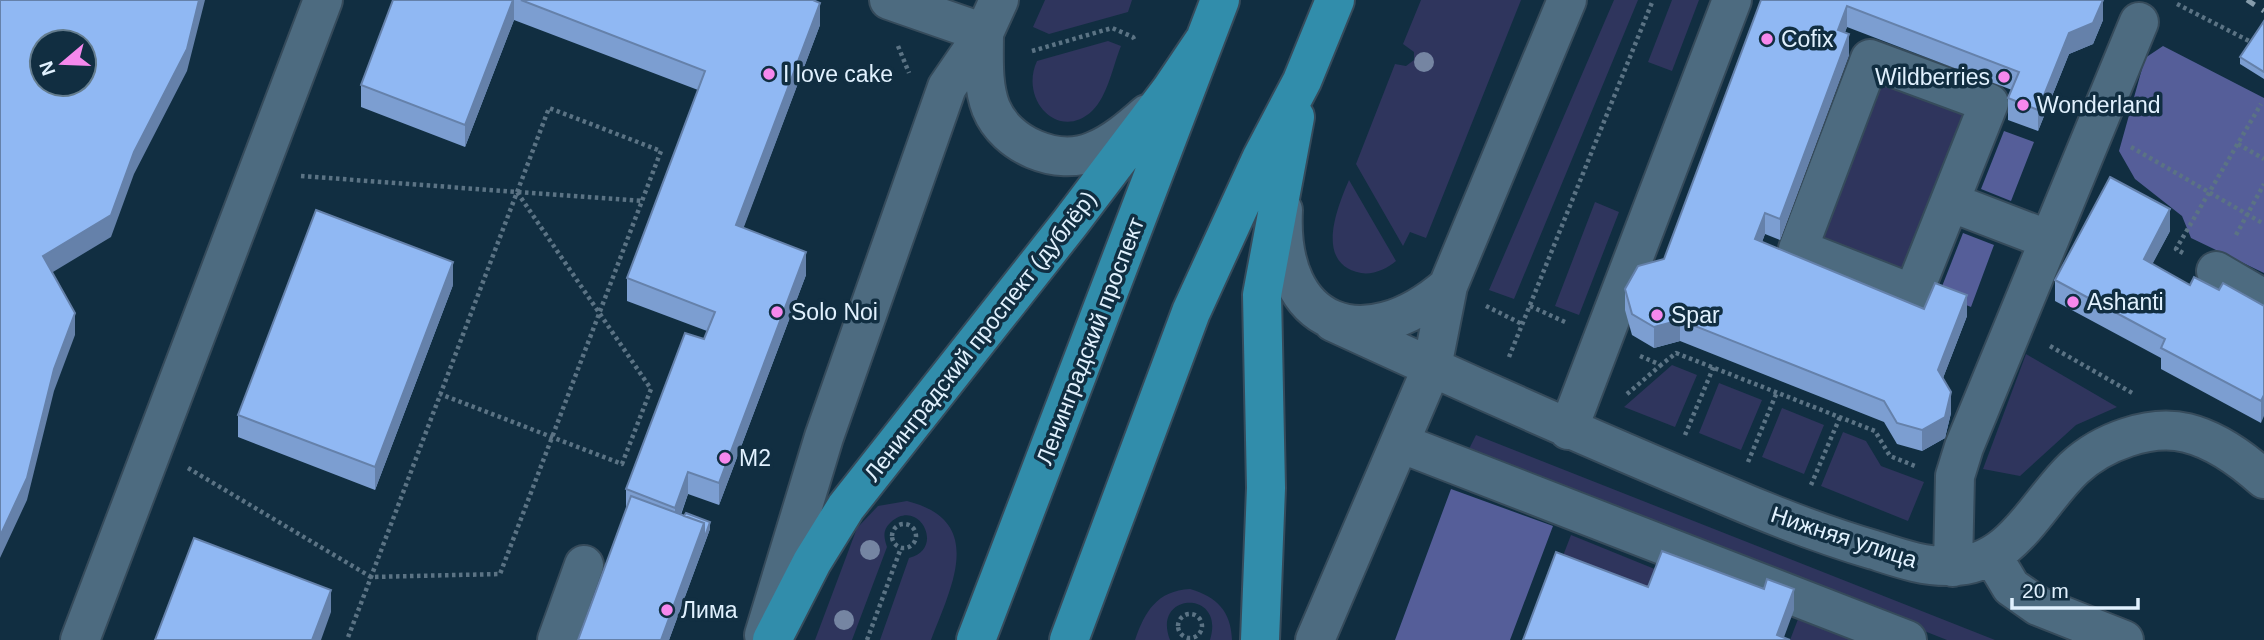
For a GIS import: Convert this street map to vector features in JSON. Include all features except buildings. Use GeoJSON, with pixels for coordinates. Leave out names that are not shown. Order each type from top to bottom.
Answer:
{"type":"FeatureCollection","features":[{"type":"Feature","properties":{"kind":"main road"},"geometry":{"type":"LineString","coordinates":[[1203,42],[1220,0]]}},
{"type":"Feature","properties":{"kind":"main road"},"geometry":{"type":"LineString","coordinates":[[1069,640],[1191,312],[1262,157],[1302,81],[1335,0]]}},
{"type":"Feature","properties":{"kind":"main road","name":"Ленинградский проспект (дублёр)"},"geometry":{"type":"LineString","coordinates":[[772,640],[811,562],[846,507],[1170,91],[1203,42]]}},
{"type":"Feature","properties":{"kind":"main road","name":"Ленинградский проспект"},"geometry":{"type":"LineString","coordinates":[[976,640],[1203,42]]}},
{"type":"Feature","properties":{"kind":"main road"},"geometry":{"type":"LineString","coordinates":[[1260,640],[1266,502],[1262,295],[1302,81]]}},
{"type":"Feature","properties":{"kind":"street"},"geometry":{"type":"LineString","coordinates":[[80,640],[324,0]]}},
{"type":"Feature","properties":{"kind":"street"},"geometry":{"type":"LineString","coordinates":[[889,0],[992,17]]}},
{"type":"Feature","properties":{"kind":"street"},"geometry":{"type":"LineString","coordinates":[[1315,640],[1432,367],[1448,286],[1567,0]]}},
{"type":"Feature","properties":{"kind":"street"},"geometry":{"type":"LineString","coordinates":[[1569,430],[1603,339],[1709,108],[1732,0]]}},
{"type":"Feature","properties":{"kind":"street"},"geometry":{"type":"LineString","coordinates":[[992,17],[984,71],[990,106],[998,124],[1016,141],[1040,152],[1067,157],[1093,152],[1125,132],[1170,91]]}},
{"type":"Feature","properties":{"kind":"street"},"geometry":{"type":"LineString","coordinates":[[762,640],[824,436],[947,87],[992,17]]}},
{"type":"Feature","properties":{"kind":"street"},"geometry":{"type":"LineString","coordinates":[[1952,567],[1955,476],[2012,325],[2139,22]]}},
{"type":"Feature","properties":{"kind":"street"},"geometry":{"type":"LineString","coordinates":[[1870,59],[1989,103],[1950,202],[1913,294],[1798,249],[1824,151],[1870,59]]}},
{"type":"Feature","properties":{"kind":"street","name":"Нижняя улица"},"geometry":{"type":"LineString","coordinates":[[1285,175],[1283,233],[1291,277],[1307,304],[1333,322],[1569,430],[1814,532],[1917,563],[1952,567],[1993,557],[2011,542],[2074,468],[2093,453],[2118,441],[2153,432],[2186,433],[2211,443],[2247,464],[2264,479]]}},
{"type":"Feature","properties":{"kind":"street"},"geometry":{"type":"LineString","coordinates":[[1950,202],[2049,240]]}},
{"type":"Feature","properties":{"kind":"street"},"geometry":{"type":"LineString","coordinates":[[2216,271],[2264,299]]}},
{"type":"Feature","properties":{"kind":"street"},"geometry":{"type":"LineString","coordinates":[[1333,322],[1367,326],[1400,319],[1424,307],[1448,286]]}},
{"type":"Feature","properties":{"kind":"street"},"geometry":{"type":"LineString","coordinates":[[1400,443],[1907,640]]}},
{"type":"Feature","properties":{"kind":"street"},"geometry":{"type":"LineString","coordinates":[[1993,557],[2011,587],[2038,606],[2124,640]]}},
{"type":"Feature","properties":{"kind":"street"},"geometry":{"type":"LineString","coordinates":[[557,640],[584,565]]}},
{"type":"Feature","properties":{"kind":"path"},"geometry":{"type":"LineString","coordinates":[[1504,368],[1653,0]]}},
{"type":"Feature","properties":{"kind":"path"},"geometry":{"type":"LineString","coordinates":[[2169,0],[2253,44]]}},
{"type":"Feature","properties":{"kind":"path"},"geometry":{"type":"LineString","coordinates":[[1032,51],[1112,28],[1133,37],[1135,41]]}},
{"type":"Feature","properties":{"kind":"path"},"geometry":{"type":"LineString","coordinates":[[895,39],[908,73]]}},
{"type":"Feature","properties":{"kind":"path"},"geometry":{"type":"LineString","coordinates":[[2261,104],[2176,249],[2216,271],[2264,184]]}},
{"type":"Feature","properties":{"kind":"path"},"geometry":{"type":"LineString","coordinates":[[151,454],[190,468],[370,578],[500,574],[661,151],[549,108],[370,578],[346,640]]}},
{"type":"Feature","properties":{"kind":"path"},"geometry":{"type":"LineString","coordinates":[[2094,126],[2264,224]]}},
{"type":"Feature","properties":{"kind":"path"},"geometry":{"type":"LineString","coordinates":[[2238,144],[2264,159]]}},
{"type":"Feature","properties":{"kind":"path"},"geometry":{"type":"LineString","coordinates":[[258,173],[642,201]]}},
{"type":"Feature","properties":{"kind":"path"},"geometry":{"type":"LineString","coordinates":[[440,394],[622,464],[651,389],[517,192]]}},
{"type":"Feature","properties":{"kind":"path"},"geometry":{"type":"LineString","coordinates":[[1486,306],[1521,324]]}},
{"type":"Feature","properties":{"kind":"path"},"geometry":{"type":"LineString","coordinates":[[1530,306],[1661,365]]}},
{"type":"Feature","properties":{"kind":"path"},"geometry":{"type":"LineString","coordinates":[[2057,350],[2133,392],[2136,400]]}},
{"type":"Feature","properties":{"kind":"path"},"geometry":{"type":"LineString","coordinates":[[1624,397],[1676,352],[1875,431],[1890,456],[1927,471],[1955,476]]}},
{"type":"Feature","properties":{"kind":"path"},"geometry":{"type":"LineString","coordinates":[[1680,445],[1714,366]]}},
{"type":"Feature","properties":{"kind":"path"},"geometry":{"type":"LineString","coordinates":[[1744,472],[1777,392]]}},
{"type":"Feature","properties":{"kind":"path"},"geometry":{"type":"LineString","coordinates":[[1810,487],[1840,417]]}},
{"type":"Feature","properties":{"kind":"path"},"geometry":{"type":"LineString","coordinates":[[867,640],[901,548],[914,543],[916,536],[908,524],[901,524],[892,537],[895,544],[901,548]]}},
{"type":"Feature","properties":{"kind":"path"},"geometry":{"type":"LineString","coordinates":[[1193,614],[1200,619],[1202,626],[1194,638],[1180,633],[1178,626],[1180,619],[1193,614]]}},
{"type":"Feature","properties":{"kind":"shaded area"},"geometry":{"type":"Polygon","coordinates":[[[1045,0],[1132,0],[1128,12],[1049,34],[1033,27],[1045,0]]]}},
{"type":"Feature","properties":{"kind":"shaded area"},"geometry":{"type":"Polygon","coordinates":[[[1421,0],[1521,0],[1426,238],[1410,232],[1403,246],[1356,164],[1395,64],[1406,66],[1414,60],[1414,52],[1403,44],[1421,0]]]}},
{"type":"Feature","properties":{"kind":"shaded area"},"geometry":{"type":"Polygon","coordinates":[[[1614,0],[1638,0],[1514,299],[1489,290],[1614,0]]]}},
{"type":"Feature","properties":{"kind":"shaded area"},"geometry":{"type":"Polygon","coordinates":[[[1672,0],[1699,0],[1672,71],[1648,62],[1672,0]]]}},
{"type":"Feature","properties":{"kind":"shaded area"},"geometry":{"type":"Polygon","coordinates":[[[1108,41],[1121,46],[1098,105],[1079,119],[1067,122],[1055,119],[1045,112],[1033,90],[1037,61],[1108,41]]]}},
{"type":"Feature","properties":{"kind":"shaded area"},"geometry":{"type":"Polygon","coordinates":[[[2163,46],[2264,98],[2264,273],[2191,238],[2182,216],[2135,179],[2119,151],[2145,58],[2163,46]]]}},
{"type":"Feature","properties":{"kind":"shaded area"},"geometry":{"type":"Polygon","coordinates":[[[1879,79],[1966,113],[1906,271],[1818,237],[1879,79]]]}},
{"type":"Feature","properties":{"kind":"shaded area"},"geometry":{"type":"Polygon","coordinates":[[[2004,131],[2034,142],[2011,201],[1981,189],[2004,131]]]}},
{"type":"Feature","properties":{"kind":"shaded area"},"geometry":{"type":"Polygon","coordinates":[[[1349,180],[1396,261],[1384,269],[1361,273],[1346,268],[1333,247],[1335,219],[1349,180]]]}},
{"type":"Feature","properties":{"kind":"shaded area"},"geometry":{"type":"Polygon","coordinates":[[[1595,202],[1619,212],[1579,315],[1555,306],[1595,202]]]}},
{"type":"Feature","properties":{"kind":"shaded area"},"geometry":{"type":"Polygon","coordinates":[[[1963,233],[1994,245],[1971,307],[1939,294],[1963,233]]]}},
{"type":"Feature","properties":{"kind":"shaded area"},"geometry":{"type":"Polygon","coordinates":[[[2026,354],[2117,407],[2076,425],[2020,476],[1983,469],[2026,354]]]}},
{"type":"Feature","properties":{"kind":"shaded area"},"geometry":{"type":"Polygon","coordinates":[[[1672,365],[1697,375],[1675,427],[1624,407],[1672,365]]]}},
{"type":"Feature","properties":{"kind":"shaded area"},"geometry":{"type":"Polygon","coordinates":[[[1719,383],[1762,400],[1741,450],[1699,433],[1719,383]]]}},
{"type":"Feature","properties":{"kind":"shaded area"},"geometry":{"type":"Polygon","coordinates":[[[1782,408],[1824,425],[1804,474],[1762,457],[1782,408]]]}},
{"type":"Feature","properties":{"kind":"shaded area"},"geometry":{"type":"Polygon","coordinates":[[[1843,432],[1866,441],[1881,466],[1924,482],[1908,521],[1821,486],[1843,432]]]}},
{"type":"Feature","properties":{"kind":"shaded area"},"geometry":{"type":"Polygon","coordinates":[[[1476,435],[1995,640],[1947,640],[1468,451],[1476,435]]]}},
{"type":"Feature","properties":{"kind":"shaded area"},"geometry":{"type":"Polygon","coordinates":[[[1451,489],[1553,526],[1510,640],[1395,640],[1451,489]]]}},
{"type":"Feature","properties":{"kind":"shaded area"},"geometry":{"type":"Polygon","coordinates":[[[907,501],[932,511],[947,524],[955,540],[953,578],[931,640],[880,640],[909,558],[920,553],[926,545],[927,536],[919,520],[911,516],[901,516],[886,528],[887,547],[852,640],[815,640],[857,528],[878,506],[907,501]]]}},
{"type":"Feature","properties":{"kind":"shaded area"},"geometry":{"type":"Polygon","coordinates":[[[1571,535],[1662,572],[1648,608],[1556,574],[1571,535]]]}},
{"type":"Feature","properties":{"kind":"shaded area"},"geometry":{"type":"Polygon","coordinates":[[[1190,589],[1208,596],[1221,607],[1229,621],[1232,640],[1210,640],[1212,623],[1208,612],[1199,605],[1189,603],[1179,605],[1170,613],[1167,624],[1170,640],[1135,640],[1143,620],[1154,604],[1169,594],[1190,589]]]}},
{"type":"Feature","properties":{"kind":"shaded area"},"geometry":{"type":"Polygon","coordinates":[[[1800,614],[1867,640],[1790,640],[1800,614]]]}},
{"type":"Feature","properties":{"kind":"railway"},"geometry":{"type":"LineString","coordinates":[[2247,0],[2264,11]]}},
{"type":"Feature","properties":{"kind":"place","name":"Cofix"},"geometry":{"type":"Point","coordinates":[1767,39]}},
{"type":"Feature","properties":{"kind":"place","name":"I love cake"},"geometry":{"type":"Point","coordinates":[769,74]}},
{"type":"Feature","properties":{"kind":"place","name":"Wildberries"},"geometry":{"type":"Point","coordinates":[2004,77]}},
{"type":"Feature","properties":{"kind":"place","name":"Wonderland"},"geometry":{"type":"Point","coordinates":[2023,105]}},
{"type":"Feature","properties":{"kind":"place","name":"Ashanti"},"geometry":{"type":"Point","coordinates":[2073,302]}},
{"type":"Feature","properties":{"kind":"place","name":"Solo Noi"},"geometry":{"type":"Point","coordinates":[777,312]}},
{"type":"Feature","properties":{"kind":"place","name":"Spar"},"geometry":{"type":"Point","coordinates":[1657,315]}},
{"type":"Feature","properties":{"kind":"place","name":"М2"},"geometry":{"type":"Point","coordinates":[725,458]}},
{"type":"Feature","properties":{"kind":"place","name":"Лима"},"geometry":{"type":"Point","coordinates":[667,610]}}]}
